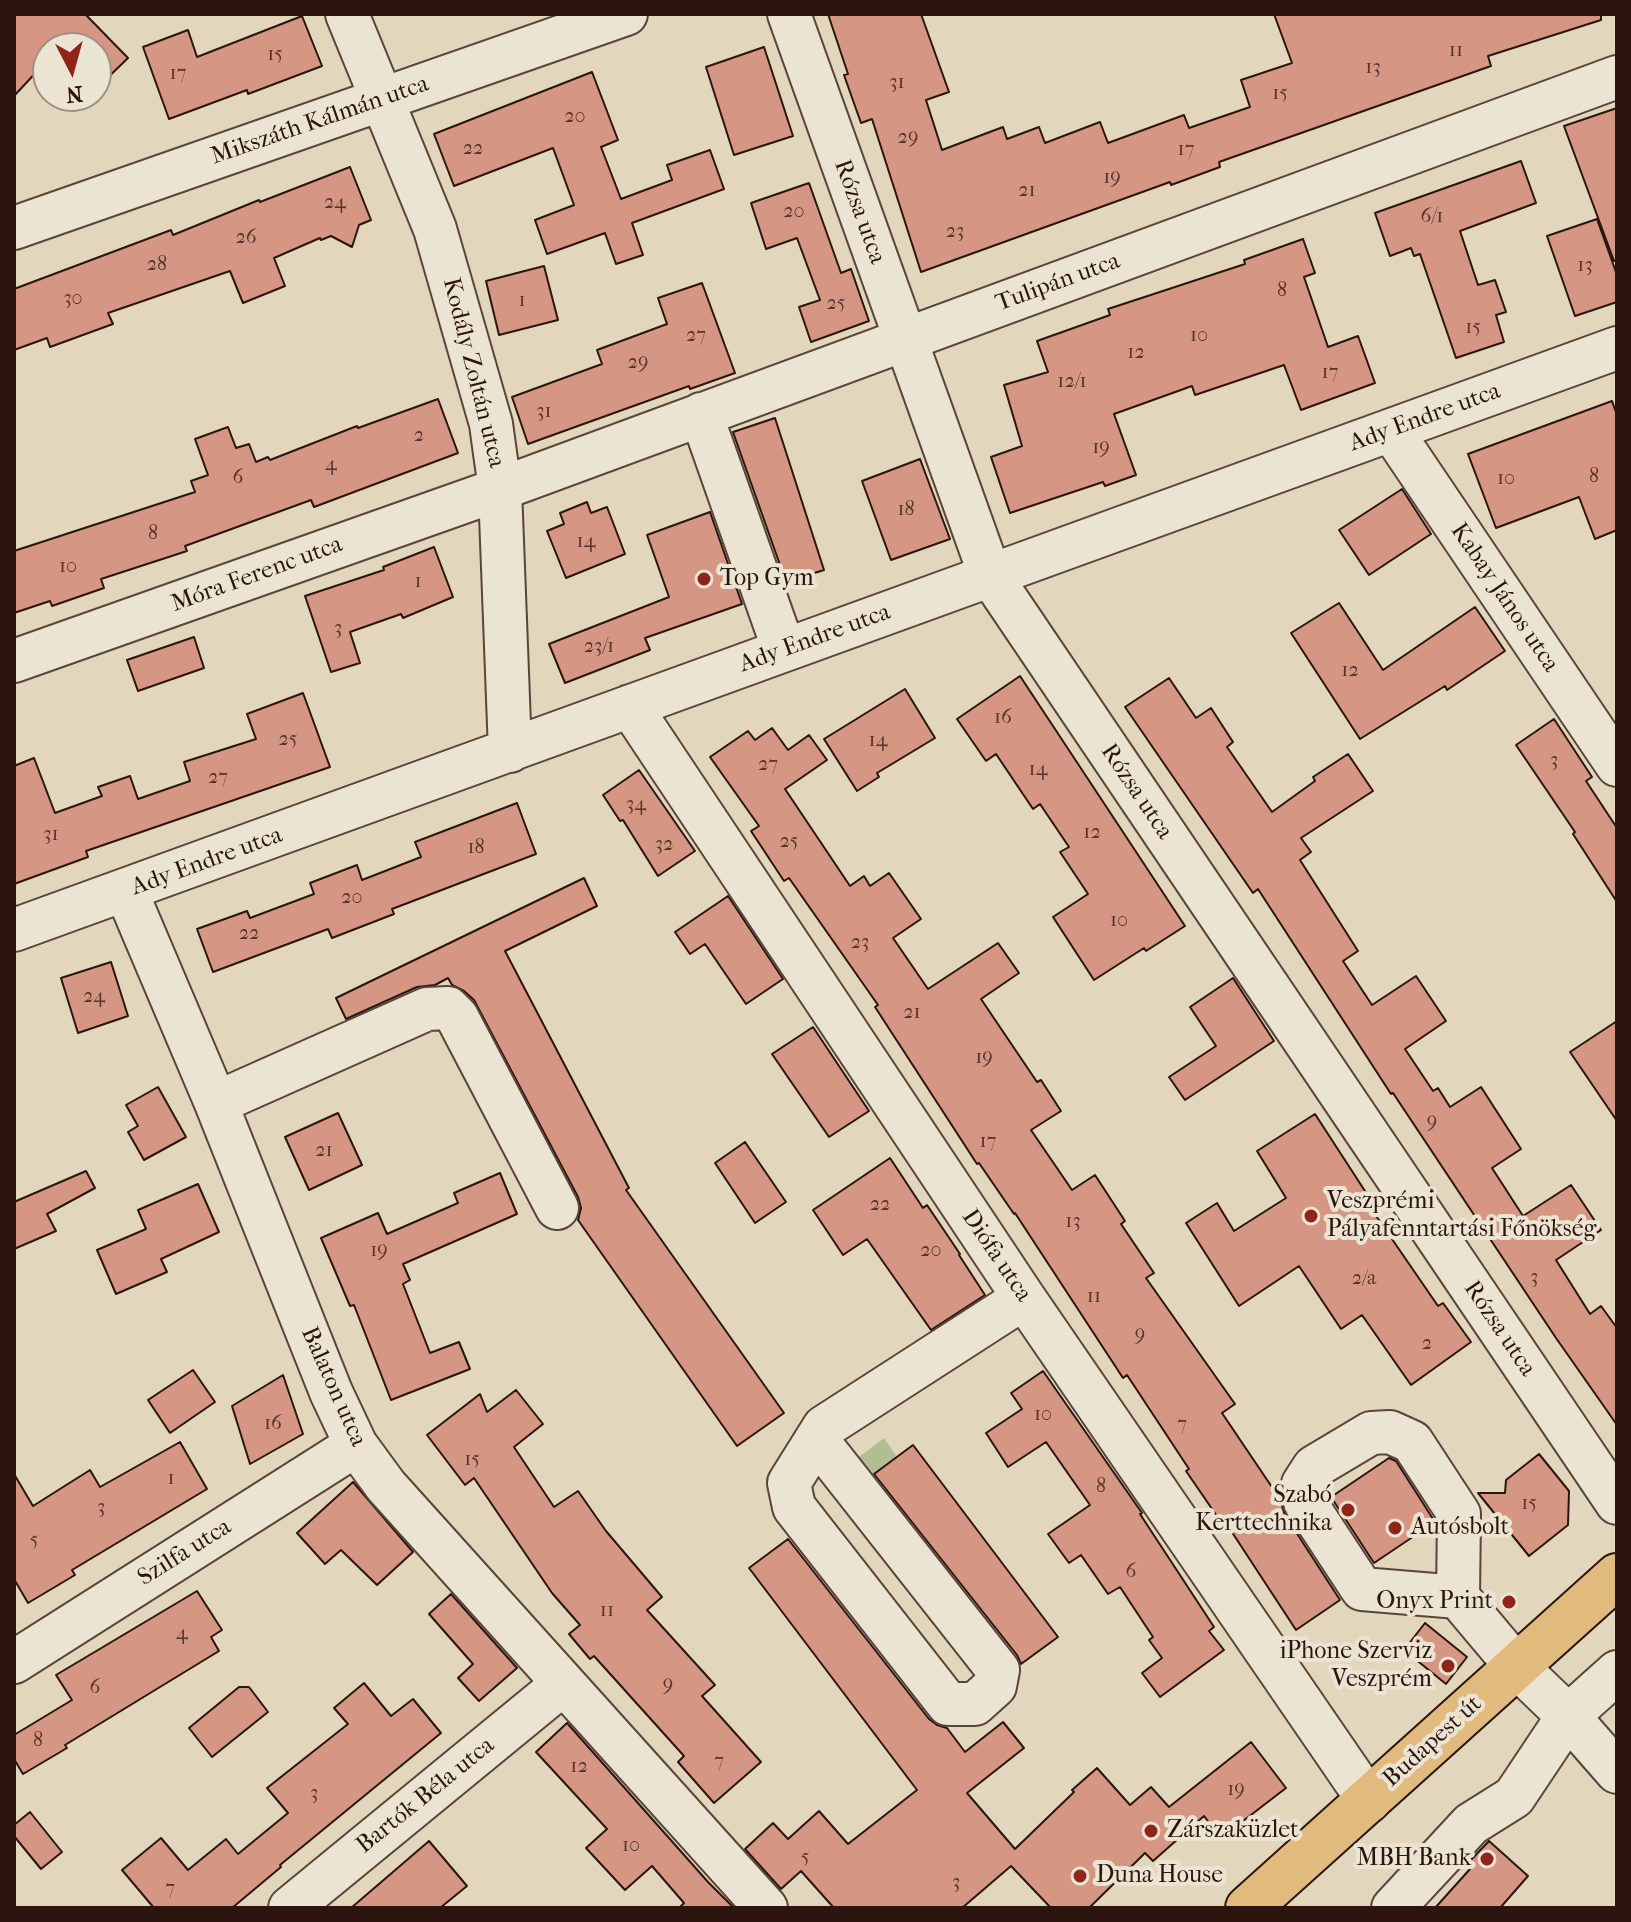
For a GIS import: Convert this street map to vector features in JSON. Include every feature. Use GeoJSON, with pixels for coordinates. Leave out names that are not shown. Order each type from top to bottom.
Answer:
{"type":"FeatureCollection","features":[{"type":"Feature","properties":{"kind":"main road","name":"Budapest út"},"geometry":{"type":"LineString","coordinates":[[1248,1908],[1617,1576]]}},
{"type":"Feature","properties":{"kind":"street","name":"Kodály Zoltán utca"},"geometry":{"type":"LineString","coordinates":[[347,14],[435,229],[491,424],[500,489],[510,751]]}},
{"type":"Feature","properties":{"kind":"street","name":"Mikszáth Kálmán utca"},"geometry":{"type":"LineString","coordinates":[[14,228],[626,14]]}},
{"type":"Feature","properties":{"kind":"street","name":"Rózsa utca"},"geometry":{"type":"LineString","coordinates":[[789,14],[990,575],[1617,1503]]}},
{"type":"Feature","properties":{"kind":"street","name":"Tulipán utca"},"geometry":{"type":"LineString","coordinates":[[500,489],[1617,77]]}},
{"type":"Feature","properties":{"kind":"street","name":"Ady Endre utca"},"geometry":{"type":"LineString","coordinates":[[14,930],[1617,348]]}},
{"type":"Feature","properties":{"kind":"street"},"geometry":{"type":"LineString","coordinates":[[701,414],[784,650]]}},
{"type":"Feature","properties":{"kind":"street","name":"Kabay János utca"},"geometry":{"type":"LineString","coordinates":[[1391,430],[1617,765]]}},
{"type":"Feature","properties":{"kind":"street","name":"Móra Ferenc utca"},"geometry":{"type":"LineString","coordinates":[[14,661],[500,489]]}},
{"type":"Feature","properties":{"kind":"street","name":"Diófa utca"},"geometry":{"type":"LineString","coordinates":[[630,706],[1024,1298],[1369,1801]]}},
{"type":"Feature","properties":{"kind":"street","name":"Balaton utca"},"geometry":{"type":"LineString","coordinates":[[126,891],[216,1103],[331,1392],[356,1445],[386,1486],[766,1908]]}},
{"type":"Feature","properties":{"kind":"street"},"geometry":{"type":"LineString","coordinates":[[216,1103],[427,1009],[448,1008],[457,1017],[557,1208]]}},
{"type":"Feature","properties":{"kind":"street"},"geometry":{"type":"LineString","coordinates":[[817,1440],[998,1670],[995,1686],[975,1704],[948,1704],[794,1507],[789,1483],[824,1427],[1024,1298]]}},
{"type":"Feature","properties":{"kind":"street","name":"Szilfa utca"},"geometry":{"type":"LineString","coordinates":[[14,1662],[356,1445]]}},
{"type":"Feature","properties":{"kind":"street"},"geometry":{"type":"LineString","coordinates":[[1458,1597],[1516,1666],[1568,1716],[1617,1772]]}},
{"type":"Feature","properties":{"kind":"street"},"geometry":{"type":"LineString","coordinates":[[1393,1908],[1471,1824],[1514,1797],[1568,1716],[1617,1672]]}},
{"type":"Feature","properties":{"kind":"street","name":"Bartók Béla utca"},"geometry":{"type":"LineString","coordinates":[[290,1908],[563,1684]]}},
{"type":"Feature","properties":{"kind":"green space"},"geometry":{"type":"Polygon","coordinates":[[[884,1438],[897,1457],[863,1483],[850,1464],[884,1438]]]}},
{"type":"Feature","properties":{"kind":"building"},"geometry":{"type":"Polygon","coordinates":[[[14,14],[85,14],[103,32],[32,32],[32,77],[14,96],[14,14]]]}},
{"type":"Feature","properties":{"kind":"building"},"geometry":{"type":"Polygon","coordinates":[[[828,14],[921,14],[949,92],[926,100],[942,150],[1003,127],[1007,139],[1039,127],[1045,143],[1100,122],[1108,143],[1184,115],[1189,128],[1250,107],[1241,80],[1292,63],[1274,14],[1601,14],[1601,20],[1488,56],[1491,66],[1219,162],[1220,167],[1171,185],[1170,182],[921,272],[872,119],[861,123],[828,14]]]}},
{"type":"Feature","properties":{"kind":"building"},"geometry":{"type":"Polygon","coordinates":[[[302,16],[322,66],[169,119],[143,47],[188,30],[197,57],[302,16]]]}},
{"type":"Feature","properties":{"kind":"building"},"geometry":{"type":"Polygon","coordinates":[[[112,42],[128,58],[112,74],[112,42]]]}},
{"type":"Feature","properties":{"kind":"building"},"geometry":{"type":"Polygon","coordinates":[[[764,47],[793,136],[734,155],[706,67],[764,47]]]}},
{"type":"Feature","properties":{"kind":"building"},"geometry":{"type":"Polygon","coordinates":[[[592,72],[618,140],[601,147],[621,199],[672,180],[667,165],[710,150],[724,189],[632,223],[643,255],[616,264],[605,233],[547,254],[535,220],[574,205],[553,148],[454,186],[434,134],[592,72]]]}},
{"type":"Feature","properties":{"kind":"building"},"geometry":{"type":"Polygon","coordinates":[[[1617,108],[1617,260],[1614,261],[1564,126],[1617,108]]]}},
{"type":"Feature","properties":{"kind":"building"},"geometry":{"type":"Polygon","coordinates":[[[1521,161],[1536,203],[1460,231],[1478,285],[1495,280],[1506,312],[1496,315],[1504,342],[1456,358],[1420,254],[1414,256],[1411,248],[1390,256],[1375,213],[1521,161]]]}},
{"type":"Feature","properties":{"kind":"building"},"geometry":{"type":"Polygon","coordinates":[[[350,167],[371,220],[359,225],[352,247],[331,236],[274,258],[285,286],[243,303],[230,271],[108,313],[113,324],[50,347],[47,338],[14,350],[14,289],[171,230],[173,235],[350,167]]]}},
{"type":"Feature","properties":{"kind":"building"},"geometry":{"type":"Polygon","coordinates":[[[809,183],[841,273],[851,269],[869,321],[811,342],[799,307],[820,300],[797,238],[766,249],[751,203],[809,183]]]}},
{"type":"Feature","properties":{"kind":"building"},"geometry":{"type":"Polygon","coordinates":[[[1597,219],[1617,275],[1617,302],[1575,316],[1547,236],[1597,219]]]}},
{"type":"Feature","properties":{"kind":"building"},"geometry":{"type":"Polygon","coordinates":[[[1303,239],[1315,273],[1304,277],[1328,347],[1358,336],[1375,383],[1301,410],[1284,365],[1195,395],[1192,386],[1114,414],[1136,475],[1105,486],[1103,482],[1010,513],[991,457],[1022,446],[1004,385],[1048,372],[1037,341],[1110,315],[1108,309],[1245,264],[1244,260],[1303,239]]]}},
{"type":"Feature","properties":{"kind":"building"},"geometry":{"type":"Polygon","coordinates":[[[544,266],[558,320],[499,335],[486,281],[544,266]]]}},
{"type":"Feature","properties":{"kind":"building"},"geometry":{"type":"Polygon","coordinates":[[[702,283],[735,373],[690,389],[689,386],[528,444],[512,397],[602,364],[597,350],[667,324],[658,298],[702,283]]]}},
{"type":"Feature","properties":{"kind":"building"},"geometry":{"type":"Polygon","coordinates":[[[438,399],[458,453],[314,507],[311,500],[185,546],[187,551],[101,579],[104,588],[52,606],[50,601],[14,613],[14,551],[195,492],[191,481],[208,475],[195,439],[228,427],[236,448],[249,444],[256,462],[268,457],[270,460],[438,399]]]}},
{"type":"Feature","properties":{"kind":"building"},"geometry":{"type":"Polygon","coordinates":[[[1612,401],[1617,415],[1617,530],[1595,539],[1579,497],[1496,528],[1468,454],[1612,401]]]}},
{"type":"Feature","properties":{"kind":"building"},"geometry":{"type":"Polygon","coordinates":[[[775,418],[824,570],[786,582],[733,432],[775,418]]]}},
{"type":"Feature","properties":{"kind":"building"},"geometry":{"type":"Polygon","coordinates":[[[920,459],[950,539],[891,560],[862,481],[920,459]]]}},
{"type":"Feature","properties":{"kind":"building"},"geometry":{"type":"Polygon","coordinates":[[[1402,489],[1431,534],[1369,575],[1339,530],[1402,489]]]}},
{"type":"Feature","properties":{"kind":"building"},"geometry":{"type":"Polygon","coordinates":[[[587,502],[591,513],[607,507],[625,554],[566,578],[547,531],[564,524],[560,513],[587,502]]]}},
{"type":"Feature","properties":{"kind":"building"},"geometry":{"type":"Polygon","coordinates":[[[710,512],[742,604],[645,638],[650,650],[565,683],[549,644],[669,597],[647,535],[710,512]]]}},
{"type":"Feature","properties":{"kind":"building"},"geometry":{"type":"Polygon","coordinates":[[[434,547],[453,597],[403,618],[401,614],[350,632],[360,663],[331,672],[305,596],[384,570],[383,567],[434,547]]]}},
{"type":"Feature","properties":{"kind":"building"},"geometry":{"type":"Polygon","coordinates":[[[1339,603],[1383,670],[1475,607],[1505,651],[1447,690],[1445,686],[1360,739],[1291,633],[1339,603]]]}},
{"type":"Feature","properties":{"kind":"building"},"geometry":{"type":"Polygon","coordinates":[[[194,637],[204,668],[138,691],[127,660],[194,637]]]}},
{"type":"Feature","properties":{"kind":"building"},"geometry":{"type":"Polygon","coordinates":[[[1020,676],[1185,926],[1094,980],[1053,917],[1088,894],[1060,852],[1069,847],[1040,804],[1033,809],[996,754],[986,761],[957,719],[1020,676]]]}},
{"type":"Feature","properties":{"kind":"building"},"geometry":{"type":"Polygon","coordinates":[[[1169,678],[1196,718],[1211,708],[1233,742],[1227,747],[1272,812],[1315,781],[1313,777],[1348,754],[1373,791],[1301,838],[1311,852],[1300,860],[1358,951],[1343,961],[1372,1005],[1416,976],[1446,1021],[1405,1049],[1433,1091],[1438,1088],[1450,1107],[1481,1087],[1521,1149],[1492,1168],[1523,1216],[1571,1185],[1601,1230],[1556,1260],[1590,1314],[1601,1306],[1617,1328],[1617,1425],[1391,1094],[1258,889],[1253,893],[1125,707],[1169,678]]]}},
{"type":"Feature","properties":{"kind":"building"},"geometry":{"type":"Polygon","coordinates":[[[905,689],[935,738],[877,773],[879,777],[857,791],[824,739],[905,689]]]}},
{"type":"Feature","properties":{"kind":"building"},"geometry":{"type":"Polygon","coordinates":[[[303,693],[330,767],[86,851],[88,857],[14,884],[14,766],[34,758],[55,813],[102,796],[98,787],[130,776],[138,799],[190,781],[184,762],[256,739],[247,714],[303,693]]]}},
{"type":"Feature","properties":{"kind":"building"},"geometry":{"type":"Polygon","coordinates":[[[1554,719],[1592,777],[1586,781],[1617,828],[1617,902],[1573,834],[1575,832],[1516,745],[1554,719]]]}},
{"type":"Feature","properties":{"kind":"building"},"geometry":{"type":"Polygon","coordinates":[[[772,728],[788,750],[809,735],[827,760],[785,789],[850,886],[864,876],[870,886],[889,873],[921,919],[893,938],[928,989],[998,943],[1019,973],[981,999],[1037,1082],[1041,1080],[1061,1111],[1031,1130],[1072,1190],[1095,1175],[1125,1221],[1121,1224],[1154,1273],[1146,1278],[1235,1404],[1222,1413],[1280,1499],[1285,1515],[1340,1600],[1296,1630],[1224,1520],[1221,1522],[1186,1471],[1189,1469],[1127,1375],[1123,1378],[1015,1213],[977,1164],[875,1007],[878,1005],[789,878],[784,881],[751,831],[759,826],[710,757],[748,731],[755,740],[772,728]]]}},
{"type":"Feature","properties":{"kind":"building"},"geometry":{"type":"Polygon","coordinates":[[[639,770],[695,851],[658,876],[623,820],[620,821],[603,795],[639,770]]]}},
{"type":"Feature","properties":{"kind":"building"},"geometry":{"type":"Polygon","coordinates":[[[517,803],[536,854],[392,909],[394,914],[332,938],[328,929],[213,972],[197,929],[247,911],[250,918],[314,894],[310,883],[357,865],[362,880],[421,857],[415,842],[517,803]]]}},
{"type":"Feature","properties":{"kind":"building"},"geometry":{"type":"Polygon","coordinates":[[[584,878],[597,906],[505,951],[629,1188],[626,1190],[784,1413],[737,1446],[578,1220],[581,1208],[578,1197],[474,1000],[452,985],[448,978],[435,985],[417,987],[346,1019],[336,998],[584,878]]]}},
{"type":"Feature","properties":{"kind":"building"},"geometry":{"type":"Polygon","coordinates":[[[728,896],[783,979],[746,1004],[705,944],[690,954],[675,932],[728,896]]]}},
{"type":"Feature","properties":{"kind":"building"},"geometry":{"type":"Polygon","coordinates":[[[111,962],[128,1016],[78,1033],[61,978],[111,962]]]}},
{"type":"Feature","properties":{"kind":"building"},"geometry":{"type":"Polygon","coordinates":[[[1233,978],[1274,1041],[1185,1100],[1169,1077],[1216,1046],[1190,1007],[1233,978]]]}},
{"type":"Feature","properties":{"kind":"building"},"geometry":{"type":"Polygon","coordinates":[[[1617,1021],[1617,1121],[1570,1052],[1617,1021]]]}},
{"type":"Feature","properties":{"kind":"building"},"geometry":{"type":"Polygon","coordinates":[[[813,1027],[869,1111],[829,1137],[772,1054],[813,1027]]]}},
{"type":"Feature","properties":{"kind":"building"},"geometry":{"type":"Polygon","coordinates":[[[158,1087],[186,1137],[144,1160],[128,1132],[138,1126],[126,1105],[158,1087]]]}},
{"type":"Feature","properties":{"kind":"building"},"geometry":{"type":"Polygon","coordinates":[[[338,1113],[362,1165],[309,1190],[285,1137],[338,1113]]]}},
{"type":"Feature","properties":{"kind":"building"},"geometry":{"type":"Polygon","coordinates":[[[1315,1114],[1376,1208],[1372,1210],[1438,1306],[1443,1303],[1471,1342],[1411,1385],[1362,1315],[1341,1329],[1299,1266],[1239,1306],[1186,1223],[1217,1203],[1234,1231],[1286,1198],[1257,1151],[1315,1114]]]}},
{"type":"Feature","properties":{"kind":"building"},"geometry":{"type":"Polygon","coordinates":[[[745,1142],[786,1202],[755,1223],[715,1163],[745,1142]]]}},
{"type":"Feature","properties":{"kind":"building"},"geometry":{"type":"Polygon","coordinates":[[[890,1158],[923,1208],[927,1205],[985,1295],[931,1330],[867,1239],[843,1255],[813,1210],[890,1158]]]}},
{"type":"Feature","properties":{"kind":"building"},"geometry":{"type":"Polygon","coordinates":[[[86,1171],[95,1188],[47,1214],[56,1231],[14,1249],[14,1202],[86,1171]]]}},
{"type":"Feature","properties":{"kind":"building"},"geometry":{"type":"Polygon","coordinates":[[[500,1173],[517,1214],[403,1264],[410,1280],[403,1284],[430,1353],[459,1342],[470,1369],[391,1400],[354,1305],[350,1306],[321,1238],[378,1213],[387,1234],[458,1203],[454,1193],[500,1173]]]}},
{"type":"Feature","properties":{"kind":"building"},"geometry":{"type":"Polygon","coordinates":[[[198,1184],[219,1232],[161,1259],[167,1272],[116,1294],[97,1250],[146,1229],[138,1210],[198,1184]]]}},
{"type":"Feature","properties":{"kind":"building"},"geometry":{"type":"Polygon","coordinates":[[[193,1370],[215,1402],[170,1433],[148,1400],[193,1370]]]}},
{"type":"Feature","properties":{"kind":"building"},"geometry":{"type":"Polygon","coordinates":[[[1043,1371],[1142,1513],[1214,1627],[1209,1631],[1224,1650],[1160,1697],[1142,1673],[1162,1658],[1149,1640],[1153,1637],[1120,1587],[1108,1594],[1081,1555],[1069,1563],[1048,1534],[1090,1505],[1046,1442],[1008,1467],[986,1433],[1022,1409],[1011,1393],[1043,1371]]]}},
{"type":"Feature","properties":{"kind":"building"},"geometry":{"type":"Polygon","coordinates":[[[283,1375],[303,1434],[250,1464],[232,1406],[283,1375]]]}},
{"type":"Feature","properties":{"kind":"building"},"geometry":{"type":"Polygon","coordinates":[[[516,1390],[543,1424],[514,1447],[554,1507],[578,1491],[606,1531],[662,1597],[647,1610],[715,1685],[702,1696],[761,1762],[714,1803],[678,1762],[684,1756],[594,1656],[590,1659],[569,1634],[580,1625],[552,1593],[474,1478],[465,1485],[427,1435],[480,1394],[487,1412],[516,1390]]]}},
{"type":"Feature","properties":{"kind":"building"},"geometry":{"type":"Polygon","coordinates":[[[180,1442],[207,1489],[72,1570],[75,1575],[28,1603],[14,1579],[14,1474],[33,1506],[90,1470],[100,1487],[180,1442]]]}},
{"type":"Feature","properties":{"kind":"building"},"geometry":{"type":"Polygon","coordinates":[[[913,1445],[1058,1637],[1021,1664],[874,1474],[913,1445]]]}},
{"type":"Feature","properties":{"kind":"building"},"geometry":{"type":"Polygon","coordinates":[[[1539,1454],[1569,1491],[1568,1525],[1529,1556],[1478,1493],[1505,1493],[1506,1480],[1539,1454]]]}},
{"type":"Feature","properties":{"kind":"building"},"geometry":{"type":"Polygon","coordinates":[[[1389,1458],[1396,1461],[1435,1522],[1374,1563],[1331,1497],[1389,1458]]]}},
{"type":"Feature","properties":{"kind":"building"},"geometry":{"type":"Polygon","coordinates":[[[353,1482],[413,1552],[377,1585],[341,1550],[325,1564],[297,1533],[353,1482]]]}},
{"type":"Feature","properties":{"kind":"building"},"geometry":{"type":"Polygon","coordinates":[[[788,1539],[929,1719],[947,1728],[965,1752],[1003,1722],[1024,1748],[967,1793],[1015,1849],[1097,1768],[1130,1805],[1151,1787],[1169,1807],[1251,1742],[1286,1788],[1221,1838],[1204,1816],[1153,1861],[1145,1853],[1089,1908],[1051,1908],[1011,1866],[962,1908],[834,1908],[801,1871],[781,1889],[745,1849],[773,1823],[788,1839],[819,1811],[848,1844],[917,1790],[749,1568],[788,1539]]]}},
{"type":"Feature","properties":{"kind":"building"},"geometry":{"type":"Polygon","coordinates":[[[197,1591],[222,1630],[211,1637],[219,1651],[23,1774],[14,1759],[14,1735],[72,1700],[56,1675],[197,1591]]]}},
{"type":"Feature","properties":{"kind":"building"},"geometry":{"type":"Polygon","coordinates":[[[451,1594],[517,1668],[479,1701],[458,1678],[473,1664],[429,1614],[451,1594]]]}},
{"type":"Feature","properties":{"kind":"building"},"geometry":{"type":"Polygon","coordinates":[[[1425,1623],[1467,1657],[1446,1684],[1404,1650],[1425,1623]]]}},
{"type":"Feature","properties":{"kind":"building"},"geometry":{"type":"Polygon","coordinates":[[[364,1683],[391,1716],[413,1699],[441,1733],[232,1908],[154,1908],[122,1870],[161,1838],[188,1870],[226,1839],[238,1854],[288,1813],[267,1788],[348,1724],[334,1708],[364,1683]]]}},
{"type":"Feature","properties":{"kind":"building"},"geometry":{"type":"Polygon","coordinates":[[[239,1687],[249,1687],[268,1712],[212,1757],[189,1728],[239,1687]]]}},
{"type":"Feature","properties":{"kind":"building"},"geometry":{"type":"Polygon","coordinates":[[[567,1723],[734,1908],[679,1908],[684,1903],[652,1866],[625,1890],[586,1848],[607,1829],[536,1752],[567,1723]]]}},
{"type":"Feature","properties":{"kind":"building"},"geometry":{"type":"Polygon","coordinates":[[[30,1812],[62,1852],[41,1869],[14,1836],[14,1825],[30,1812]]]}},
{"type":"Feature","properties":{"kind":"building"},"geometry":{"type":"Polygon","coordinates":[[[429,1841],[467,1886],[440,1908],[351,1908],[429,1841]]]}},
{"type":"Feature","properties":{"kind":"building"},"geometry":{"type":"Polygon","coordinates":[[[1489,1841],[1528,1876],[1500,1908],[1435,1908],[1470,1869],[1466,1865],[1489,1841]]]}},
{"type":"Feature","properties":{"kind":"place","name":"Top Gym"},"geometry":{"type":"Point","coordinates":[704,579]}},
{"type":"Feature","properties":{"kind":"place","name":"Veszprémi Pályafenntartási Főnökség"},"geometry":{"type":"Point","coordinates":[1311,1216]}},
{"type":"Feature","properties":{"kind":"place","name":"Szabó Kerttechnika"},"geometry":{"type":"Point","coordinates":[1348,1510]}},
{"type":"Feature","properties":{"kind":"place","name":"Autósbolt"},"geometry":{"type":"Point","coordinates":[1395,1528]}},
{"type":"Feature","properties":{"kind":"place","name":"Onyx Print"},"geometry":{"type":"Point","coordinates":[1509,1602]}},
{"type":"Feature","properties":{"kind":"place","name":"iPhone Szerviz Veszprém"},"geometry":{"type":"Point","coordinates":[1448,1666]}},
{"type":"Feature","properties":{"kind":"place","name":"Zárszaküzlet"},"geometry":{"type":"Point","coordinates":[1151,1831]}},
{"type":"Feature","properties":{"kind":"place","name":"MBH Bank"},"geometry":{"type":"Point","coordinates":[1487,1859]}},
{"type":"Feature","properties":{"kind":"place","name":"Duna House"},"geometry":{"type":"Point","coordinates":[1080,1876]}}]}
